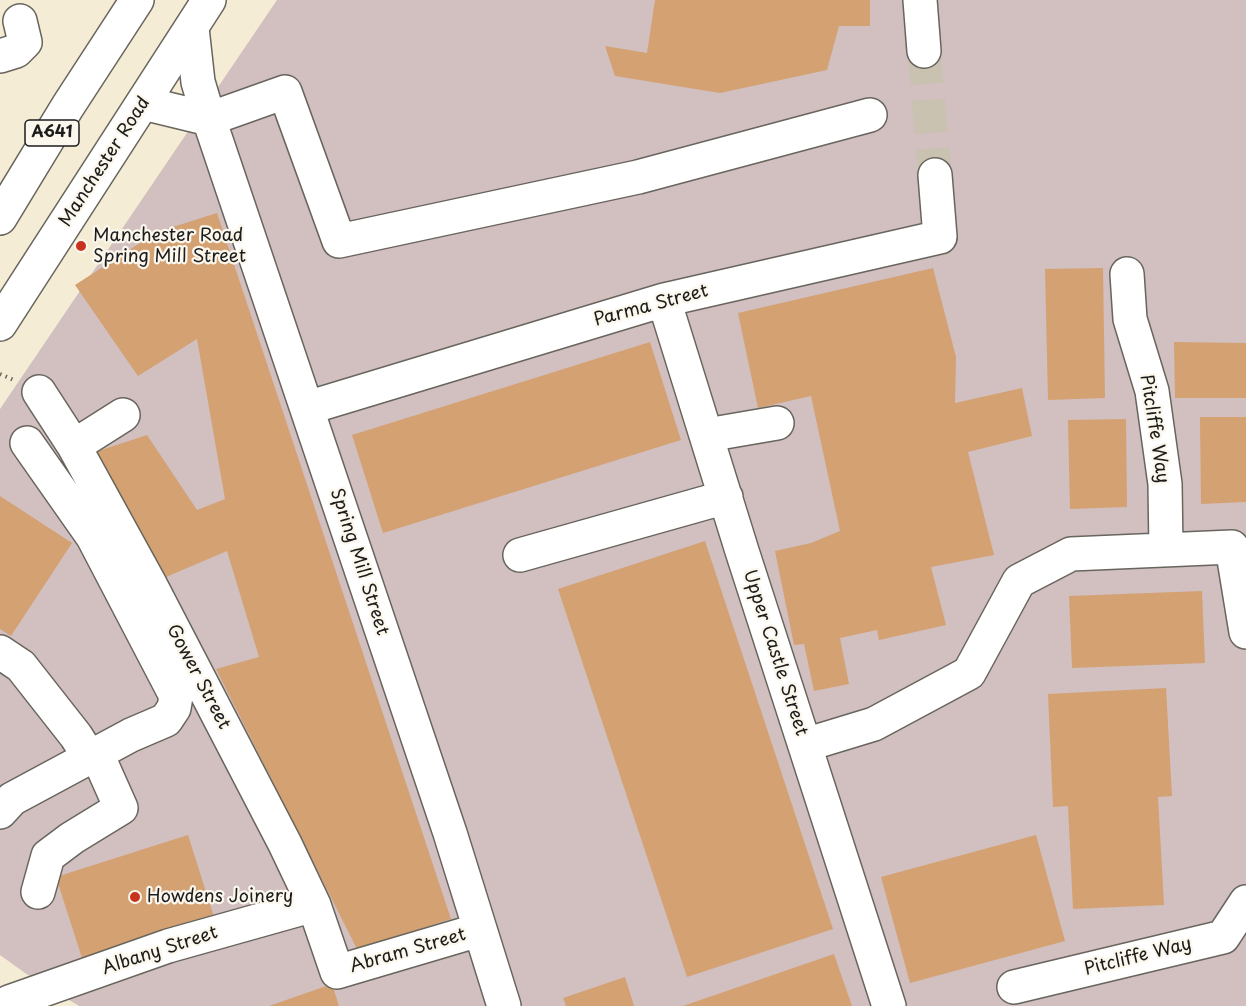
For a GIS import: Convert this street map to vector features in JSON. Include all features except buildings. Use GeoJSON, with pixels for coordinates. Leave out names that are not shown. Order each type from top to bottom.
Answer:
{"type":"FeatureCollection","features":[{"type":"Feature","properties":{"kind":"street","name":"A641"},"geometry":{"type":"LineString","coordinates":[[0,218],[68,106],[137,0]]}},
{"type":"Feature","properties":{"kind":"street"},"geometry":{"type":"LineString","coordinates":[[68,106],[114,72],[162,0]]}},
{"type":"Feature","properties":{"kind":"street","name":"Manchester Road"},"geometry":{"type":"LineString","coordinates":[[0,324],[209,0]]}},
{"type":"Feature","properties":{"kind":"street"},"geometry":{"type":"LineString","coordinates":[[920,0],[924,51]]}},
{"type":"Feature","properties":{"kind":"street"},"geometry":{"type":"LineString","coordinates":[[0,56],[16,51],[25,42],[20,21]]}},
{"type":"Feature","properties":{"kind":"street","name":"Spring Mill Street"},"geometry":{"type":"LineString","coordinates":[[192,28],[198,82],[450,833],[504,1006]]}},
{"type":"Feature","properties":{"kind":"street"},"geometry":{"type":"LineString","coordinates":[[143,103],[210,119],[285,92],[339,241],[638,177],[870,115]]}},
{"type":"Feature","properties":{"kind":"street","name":"Parma Street"},"geometry":{"type":"LineString","coordinates":[[308,408],[664,300],[940,237],[935,175]]}},
{"type":"Feature","properties":{"kind":"street","name":"Pitcliffe Way"},"geometry":{"type":"LineString","coordinates":[[1127,274],[1130,319],[1152,391],[1165,484],[1166,550]]}},
{"type":"Feature","properties":{"kind":"street","name":"Upper Castle Street"},"geometry":{"type":"LineString","coordinates":[[664,300],[889,1006]]}},
{"type":"Feature","properties":{"kind":"street","name":"Gower Street"},"geometry":{"type":"LineString","coordinates":[[39,392],[74,446],[279,833],[314,905],[337,972]]}},
{"type":"Feature","properties":{"kind":"street"},"geometry":{"type":"LineString","coordinates":[[74,446],[123,415]]}},
{"type":"Feature","properties":{"kind":"street"},"geometry":{"type":"LineString","coordinates":[[707,435],[777,423]]}},
{"type":"Feature","properties":{"kind":"street"},"geometry":{"type":"LineString","coordinates":[[0,812],[12,799],[130,735],[166,720],[174,708],[176,696],[93,537],[27,443]]}},
{"type":"Feature","properties":{"kind":"street"},"geometry":{"type":"LineString","coordinates":[[520,555],[726,497]]}},
{"type":"Feature","properties":{"kind":"street"},"geometry":{"type":"LineString","coordinates":[[805,745],[874,724],[969,673],[1019,581],[1071,554],[1232,547],[1246,632]]}},
{"type":"Feature","properties":{"kind":"street"},"geometry":{"type":"LineString","coordinates":[[0,652],[21,666],[93,756],[121,808],[72,838],[48,856],[38,892]]}},
{"type":"Feature","properties":{"kind":"street","name":"Pitcliffe Way"},"geometry":{"type":"LineString","coordinates":[[1014,987],[1223,937],[1246,902]]}},
{"type":"Feature","properties":{"kind":"street","name":"Albany Street"},"geometry":{"type":"LineString","coordinates":[[8,1001],[168,946],[314,905]]}},
{"type":"Feature","properties":{"kind":"street","name":"Abram Street"},"geometry":{"type":"LineString","coordinates":[[337,972],[479,930]]}},
{"type":"Feature","properties":{"kind":"shaded area"},"geometry":{"type":"Polygon","coordinates":[[[277,0],[1246,0],[1246,1006],[79,1006],[0,955],[0,409],[277,0]]]}},
{"type":"Feature","properties":{"kind":"tunnel"},"geometry":{"type":"LineString","coordinates":[[924,51],[935,175]]}},
{"type":"Feature","properties":{"kind":"place","name":"Manchester Road Spring Mill Street"},"geometry":{"type":"Point","coordinates":[81,246]}},
{"type":"Feature","properties":{"kind":"place","name":"Howdens Joinery"},"geometry":{"type":"Point","coordinates":[135,897]}}]}
